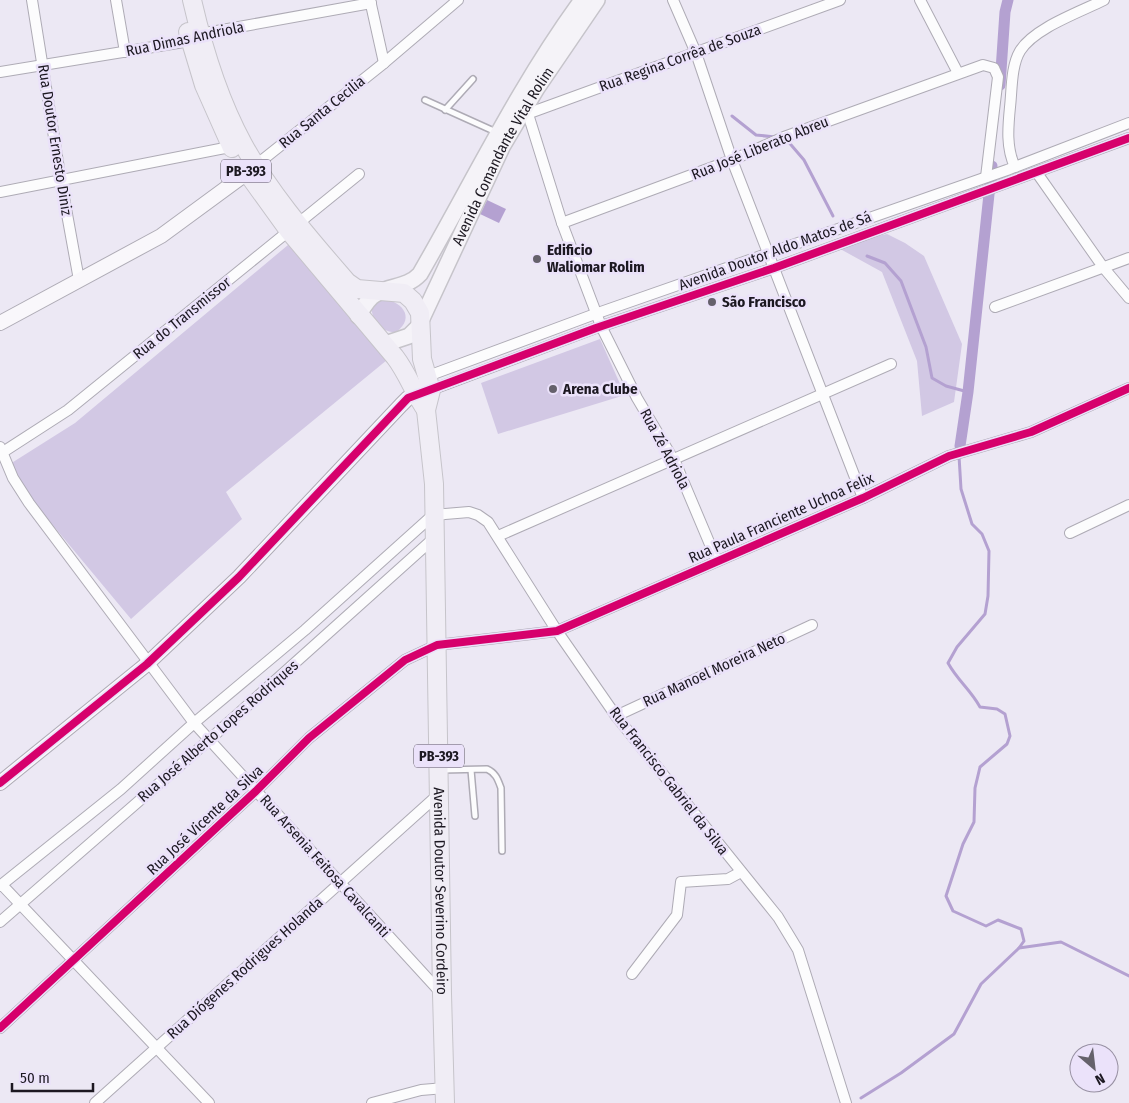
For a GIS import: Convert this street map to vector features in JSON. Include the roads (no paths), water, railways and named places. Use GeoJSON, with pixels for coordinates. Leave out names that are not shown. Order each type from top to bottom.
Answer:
{"type":"FeatureCollection","features":[{"type":"Feature","properties":{"kind":"highway","name":"PB-393"},"geometry":{"type":"LineString","coordinates":[[180,0],[228,111],[237,145],[293,227],[358,316]]}},
{"type":"Feature","properties":{"kind":"highway","name":"PB-393"},"geometry":{"type":"LineString","coordinates":[[192,0],[195,37]]}},
{"type":"Feature","properties":{"kind":"highway","name":"PB-393"},"geometry":{"type":"LineString","coordinates":[[293,227],[347,282],[357,289],[383,291]]}},
{"type":"Feature","properties":{"kind":"highway"},"geometry":{"type":"LineString","coordinates":[[383,291],[399,292],[409,297],[416,306],[422,320]]}},
{"type":"Feature","properties":{"kind":"highway"},"geometry":{"type":"LineString","coordinates":[[358,316],[385,344]]}},
{"type":"Feature","properties":{"kind":"highway","name":"Avenida Doutor Severino Cordeiro"},"geometry":{"type":"LineString","coordinates":[[422,320],[420,344],[434,484],[433,539],[438,645],[445,1096]]}},
{"type":"Feature","properties":{"kind":"highway","name":"Avenida Doutor Severino Cordeiro"},"geometry":{"type":"LineString","coordinates":[[385,344],[410,379],[425,387]]}},
{"type":"Feature","properties":{"kind":"main road","name":"Avenida Comandante Vital Rolim"},"geometry":{"type":"LineString","coordinates":[[383,291],[409,283],[420,274],[497,132],[559,31],[582,0]]}},
{"type":"Feature","properties":{"kind":"main road","name":"Avenida Comandante Vital Rolim"},"geometry":{"type":"LineString","coordinates":[[422,320],[502,147],[524,115],[537,88],[597,0]]}},
{"type":"Feature","properties":{"kind":"main road"},"geometry":{"type":"LineString","coordinates":[[358,316],[372,297],[383,291]]}},
{"type":"Feature","properties":{"kind":"main road"},"geometry":{"type":"LineString","coordinates":[[385,344],[414,333],[422,320]]}},
{"type":"Feature","properties":{"kind":"street","name":"Rua Doutor Ernesto Diniz"},"geometry":{"type":"LineString","coordinates":[[32,0],[79,280]]}},
{"type":"Feature","properties":{"kind":"street"},"geometry":{"type":"LineString","coordinates":[[116,0],[125,52]]}},
{"type":"Feature","properties":{"kind":"street","name":"Rua Santa Cecilia"},"geometry":{"type":"LineString","coordinates":[[0,323],[161,236],[252,169],[384,63],[458,0]]}},
{"type":"Feature","properties":{"kind":"street"},"geometry":{"type":"LineString","coordinates":[[673,0],[696,53],[732,160],[863,498]]}},
{"type":"Feature","properties":{"kind":"street","name":"Rua Regina Corrêa de Souza"},"geometry":{"type":"LineString","coordinates":[[524,115],[840,0]]}},
{"type":"Feature","properties":{"kind":"street"},"geometry":{"type":"LineString","coordinates":[[920,0],[958,73]]}},
{"type":"Feature","properties":{"kind":"street"},"geometry":{"type":"LineString","coordinates":[[1011,168],[1009,118],[1013,74],[1019,52],[1028,41],[1039,33],[1104,0]]}},
{"type":"Feature","properties":{"kind":"street","name":"Rua Dimas Andriola"},"geometry":{"type":"LineString","coordinates":[[0,72],[125,52],[370,2]]}},
{"type":"Feature","properties":{"kind":"street"},"geometry":{"type":"LineString","coordinates":[[370,2],[384,63]]}},
{"type":"Feature","properties":{"kind":"street","name":"Rua José Liberato Abreu"},"geometry":{"type":"LineString","coordinates":[[562,223],[958,73],[989,65],[994,68],[998,77],[987,176]]}},
{"type":"Feature","properties":{"kind":"street","name":"Rua Zé Adriola"},"geometry":{"type":"LineString","coordinates":[[524,115],[601,326],[637,398],[673,459],[717,561]]}},
{"type":"Feature","properties":{"kind":"street","name":"Avenida Doutor Aldo Matos de Sá"},"geometry":{"type":"LineString","coordinates":[[425,387],[596,314],[1011,168],[1129,123]]}},
{"type":"Feature","properties":{"kind":"street","name":"Avenida Doutor Aldo Matos de Sá"},"geometry":{"type":"LineString","coordinates":[[425,387],[774,268],[1129,138]]}},
{"type":"Feature","properties":{"kind":"street"},"geometry":{"type":"LineString","coordinates":[[0,192],[237,145]]}},
{"type":"Feature","properties":{"kind":"street"},"geometry":{"type":"LineString","coordinates":[[1037,173],[1103,267],[1129,298]]}},
{"type":"Feature","properties":{"kind":"street","name":"Rua do Transmissor"},"geometry":{"type":"LineString","coordinates":[[1,451],[68,410],[359,174]]}},
{"type":"Feature","properties":{"kind":"street"},"geometry":{"type":"LineString","coordinates":[[995,307],[1129,258]]}},
{"type":"Feature","properties":{"kind":"street"},"geometry":{"type":"LineString","coordinates":[[498,536],[891,364]]}},
{"type":"Feature","properties":{"kind":"street"},"geometry":{"type":"LineString","coordinates":[[0,782],[147,664],[238,576],[401,405],[425,387]]}},
{"type":"Feature","properties":{"kind":"street","name":"Rua Paula Franciente Uchoa Felix"},"geometry":{"type":"LineString","coordinates":[[438,645],[557,631],[863,498],[949,456],[1031,432],[1129,388]]}},
{"type":"Feature","properties":{"kind":"street","name":"Rua Arsenia Feitosa Cavalcanti"},"geometry":{"type":"LineString","coordinates":[[1,451],[13,478],[28,503],[147,664],[194,723],[442,994]]}},
{"type":"Feature","properties":{"kind":"street"},"geometry":{"type":"LineString","coordinates":[[1070,533],[1129,505]]}},
{"type":"Feature","properties":{"kind":"street","name":"Rua Francisco Gabriel da Silva"},"geometry":{"type":"LineString","coordinates":[[433,515],[469,512],[478,515],[488,522],[557,631],[616,716],[778,917],[798,950],[846,1103]]}},
{"type":"Feature","properties":{"kind":"street","name":"Rua José Alberto Lopes Rodriques"},"geometry":{"type":"LineString","coordinates":[[1,885],[121,789],[194,723],[305,630],[433,515]]}},
{"type":"Feature","properties":{"kind":"street","name":"Rua José Alberto Lopes Rodriques"},"geometry":{"type":"LineString","coordinates":[[0,922],[209,740],[433,539]]}},
{"type":"Feature","properties":{"kind":"street","name":"Rua Manoel Moreira Neto"},"geometry":{"type":"LineString","coordinates":[[616,716],[812,625]]}},
{"type":"Feature","properties":{"kind":"street","name":"Rua José Vicente da Silva"},"geometry":{"type":"LineString","coordinates":[[0,1028],[256,791],[309,738],[405,660],[438,645]]}},
{"type":"Feature","properties":{"kind":"street","name":"Rua Diógenes Rodrigues Holanda"},"geometry":{"type":"LineString","coordinates":[[95,1103],[440,794]]}},
{"type":"Feature","properties":{"kind":"street"},"geometry":{"type":"LineString","coordinates":[[632,974],[677,915],[681,882],[728,879],[741,872]]}},
{"type":"Feature","properties":{"kind":"street"},"geometry":{"type":"LineString","coordinates":[[1,885],[209,1103]]}},
{"type":"Feature","properties":{"kind":"street"},"geometry":{"type":"LineString","coordinates":[[372,1103],[399,1099],[421,1090],[445,1096]]}},
{"type":"Feature","properties":{"kind":"lane"},"geometry":{"type":"LineString","coordinates":[[445,110],[473,79]]}},
{"type":"Feature","properties":{"kind":"lane"},"geometry":{"type":"LineString","coordinates":[[426,100],[497,132]]}},
{"type":"Feature","properties":{"kind":"lane"},"geometry":{"type":"LineString","coordinates":[[440,770],[487,769],[498,779],[501,788],[502,851]]}},
{"type":"Feature","properties":{"kind":"lane"},"geometry":{"type":"LineString","coordinates":[[471,770],[475,816]]}},
{"type":"Feature","properties":{"kind":"waterway"},"geometry":{"type":"LineString","coordinates":[[1000,85],[1005,12],[1008,0]]}},
{"type":"Feature","properties":{"kind":"waterway"},"geometry":{"type":"LineString","coordinates":[[732,116],[756,135],[775,137]]}},
{"type":"Feature","properties":{"kind":"waterway"},"geometry":{"type":"LineString","coordinates":[[786,139],[804,160],[833,216]]}},
{"type":"Feature","properties":{"kind":"waterway"},"geometry":{"type":"LineString","coordinates":[[960,446],[968,392],[992,166]]}},
{"type":"Feature","properties":{"kind":"waterway"},"geometry":{"type":"LineString","coordinates":[[867,256],[885,263],[901,281],[926,347],[932,378],[946,386],[968,392]]}},
{"type":"Feature","properties":{"kind":"waterway"},"geometry":{"type":"LineString","coordinates":[[959,456],[961,489],[972,524],[982,534],[989,551],[988,596],[985,614],[957,647],[948,663],[980,707],[997,709],[1005,714],[1010,736],[1007,744],[980,767],[975,788],[974,822],[963,844],[946,896],[953,911],[986,926],[998,920],[1021,929],[1024,941],[1019,948]]}},
{"type":"Feature","properties":{"kind":"waterway"},"geometry":{"type":"LineString","coordinates":[[861,1098],[901,1073],[954,1034],[981,984],[1019,948],[1061,942],[1129,976]]}},
{"type":"Feature","properties":{"kind":"place","name":"Edificio Waliomar Rolim"},"geometry":{"type":"Point","coordinates":[537,259]}},
{"type":"Feature","properties":{"kind":"place","name":"São Francisco"},"geometry":{"type":"Point","coordinates":[712,302]}},
{"type":"Feature","properties":{"kind":"place","name":"Arena Clube"},"geometry":{"type":"Point","coordinates":[553,389]}}]}
